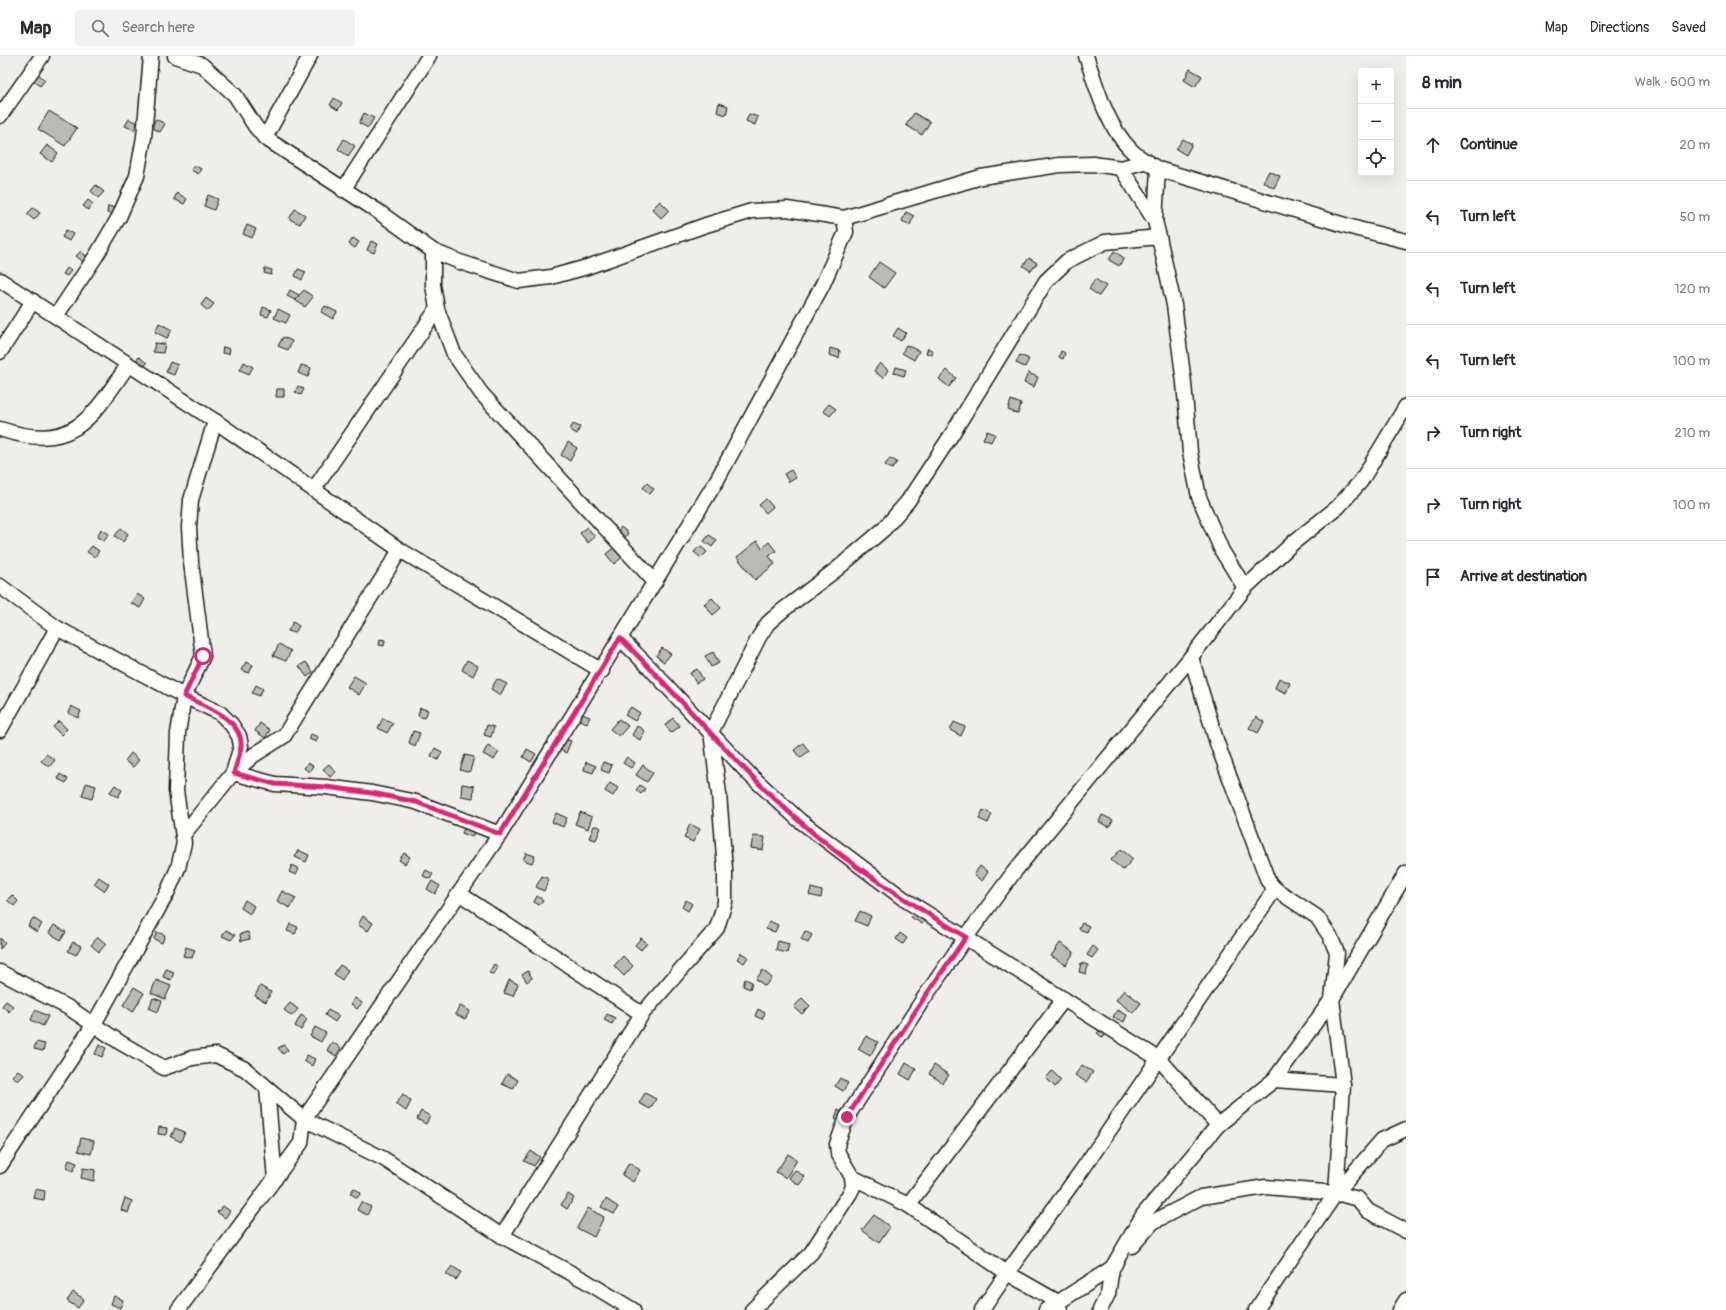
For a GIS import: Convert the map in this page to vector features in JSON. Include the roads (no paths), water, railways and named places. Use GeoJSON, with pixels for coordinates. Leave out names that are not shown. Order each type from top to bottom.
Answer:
{"type":"FeatureCollection","features":[{"type":"Feature","properties":{"kind":"street"},"geometry":{"type":"LineString","coordinates":[[0,116],[42,56]]}},
{"type":"Feature","properties":{"kind":"street"},"geometry":{"type":"LineString","coordinates":[[56,316],[120,217],[137,176],[144,137],[151,56]]}},
{"type":"Feature","properties":{"kind":"street"},"geometry":{"type":"LineString","coordinates":[[175,56],[202,65],[235,95],[255,126],[265,138],[376,210],[433,251],[519,281],[530,281],[587,266],[706,225],[752,211],[787,209],[844,218],[982,177],[1060,165],[1080,164],[1120,168],[1152,165]]}},
{"type":"Feature","properties":{"kind":"street"},"geometry":{"type":"LineString","coordinates":[[265,138],[310,56]]}},
{"type":"Feature","properties":{"kind":"street"},"geometry":{"type":"LineString","coordinates":[[343,190],[429,56]]}},
{"type":"Feature","properties":{"kind":"street"},"geometry":{"type":"LineString","coordinates":[[1086,56],[1106,111],[1114,126],[1130,150],[1152,165],[1358,229],[1406,241]]}},
{"type":"Feature","properties":{"kind":"street"},"geometry":{"type":"LineString","coordinates":[[1152,165],[1155,221],[1174,305],[1184,383],[1190,452],[1199,497],[1222,551],[1245,588]]}},
{"type":"Feature","properties":{"kind":"street"},"geometry":{"type":"LineString","coordinates":[[1120,168],[1155,221]]}},
{"type":"Feature","properties":{"kind":"street"},"geometry":{"type":"LineString","coordinates":[[178,1310],[301,1143],[304,1119],[500,834],[602,670],[717,480],[822,286],[846,232],[844,218]]}},
{"type":"Feature","properties":{"kind":"street"},"geometry":{"type":"LineString","coordinates":[[502,1236],[642,1014],[717,928],[725,902],[725,869],[719,794],[711,732],[768,624],[884,529],[908,501],[952,434],[1046,281],[1067,262],[1105,242],[1159,237]]}},
{"type":"Feature","properties":{"kind":"street"},"geometry":{"type":"LineString","coordinates":[[433,251],[433,285],[437,309],[454,354],[480,393],[655,582]]}},
{"type":"Feature","properties":{"kind":"street"},"geometry":{"type":"LineString","coordinates":[[0,280],[215,421],[314,488],[400,550],[602,670]]}},
{"type":"Feature","properties":{"kind":"street"},"geometry":{"type":"LineString","coordinates":[[0,352],[33,301]]}},
{"type":"Feature","properties":{"kind":"street"},"geometry":{"type":"LineString","coordinates":[[314,488],[437,309]]}},
{"type":"Feature","properties":{"kind":"street"},"geometry":{"type":"LineString","coordinates":[[0,429],[39,437],[60,436],[77,427],[98,409],[128,365]]}},
{"type":"Feature","properties":{"kind":"street"},"geometry":{"type":"LineString","coordinates":[[752,1310],[811,1253],[850,1193],[852,1187],[852,1177],[838,1152],[837,1144],[847,1117],[918,1007],[966,937],[1014,872],[1191,657],[1245,588],[1294,542],[1338,507],[1362,481],[1406,406]]}},
{"type":"Feature","properties":{"kind":"street"},"geometry":{"type":"LineString","coordinates":[[0,1166],[94,1024],[166,893],[178,868],[184,843],[176,791],[178,733],[184,696],[203,656],[191,562],[189,527],[191,500],[215,421]]}},
{"type":"Feature","properties":{"kind":"street"},"geometry":{"type":"LineString","coordinates":[[183,835],[234,773],[254,755],[284,736],[400,550]]}},
{"type":"Feature","properties":{"kind":"street"},"geometry":{"type":"LineString","coordinates":[[0,586],[57,628],[184,696],[220,713],[231,724],[239,736],[241,746],[234,773]]}},
{"type":"Feature","properties":{"kind":"street"},"geometry":{"type":"LineString","coordinates":[[0,730],[57,628]]}},
{"type":"Feature","properties":{"kind":"street"},"geometry":{"type":"LineString","coordinates":[[620,638],[711,732],[749,774],[798,820],[904,899],[1159,1059],[1218,1125]]}},
{"type":"Feature","properties":{"kind":"street"},"geometry":{"type":"LineString","coordinates":[[1191,657],[1217,743],[1265,875],[1275,889],[1317,917],[1330,936],[1337,953],[1332,999],[1343,1085],[1336,1193]]}},
{"type":"Feature","properties":{"kind":"street"},"geometry":{"type":"LineString","coordinates":[[234,773],[275,784],[326,787],[372,793],[416,802],[500,834]]}},
{"type":"Feature","properties":{"kind":"street"},"geometry":{"type":"LineString","coordinates":[[1100,1310],[1108,1294],[1112,1268],[1143,1215],[1218,1125],[1274,1080],[1332,999],[1406,873]]}},
{"type":"Feature","properties":{"kind":"street"},"geometry":{"type":"LineString","coordinates":[[982,1310],[1007,1272],[1082,1170],[1275,889]]}},
{"type":"Feature","properties":{"kind":"street"},"geometry":{"type":"LineString","coordinates":[[460,894],[642,1014]]}},
{"type":"Feature","properties":{"kind":"street"},"geometry":{"type":"LineString","coordinates":[[0,972],[53,999],[164,1068],[192,1058],[216,1055],[245,1069],[304,1119],[384,1159],[502,1236],[584,1280],[633,1310]]}},
{"type":"Feature","properties":{"kind":"street"},"geometry":{"type":"LineString","coordinates":[[908,1205],[1064,999]]}},
{"type":"Feature","properties":{"kind":"street"},"geometry":{"type":"LineString","coordinates":[[1274,1080],[1343,1085]]}},
{"type":"Feature","properties":{"kind":"street"},"geometry":{"type":"LineString","coordinates":[[267,1088],[275,1179]]}},
{"type":"Feature","properties":{"kind":"street"},"geometry":{"type":"LineString","coordinates":[[1256,1310],[1336,1193],[1382,1140],[1406,1129]]}},
{"type":"Feature","properties":{"kind":"street"},"geometry":{"type":"LineString","coordinates":[[852,1177],[908,1205],[1059,1306]]}},
{"type":"Feature","properties":{"kind":"street"},"geometry":{"type":"LineString","coordinates":[[1046,1310],[1059,1306],[1112,1268],[1152,1222],[1201,1197],[1266,1187],[1336,1193],[1358,1199],[1368,1211],[1406,1231]]}},
{"type":"Feature","properties":{"kind":"street"},"geometry":{"type":"LineString","coordinates":[[1400,1310],[1406,1300]]}}]}
